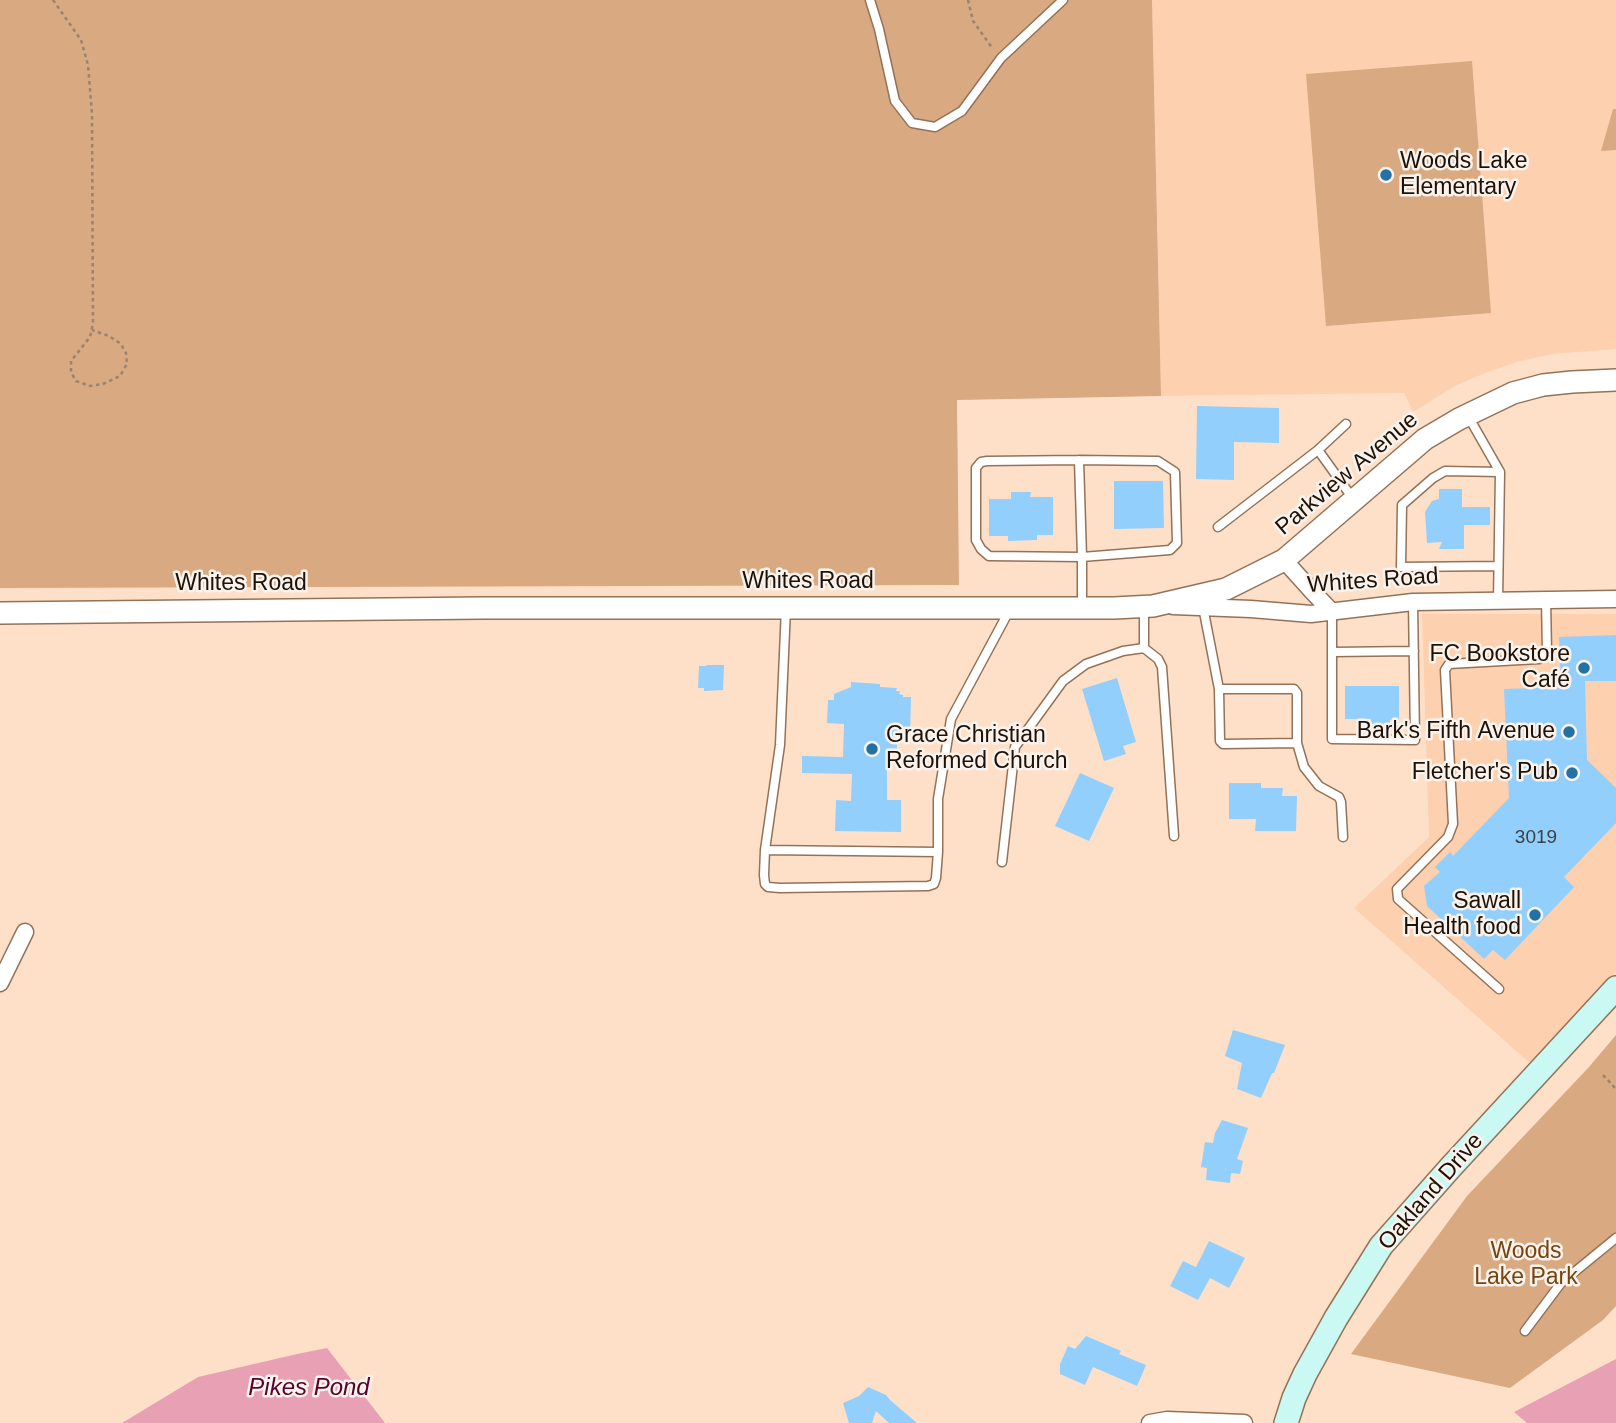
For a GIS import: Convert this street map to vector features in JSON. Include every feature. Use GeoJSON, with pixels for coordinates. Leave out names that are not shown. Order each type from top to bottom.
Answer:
{"type":"FeatureCollection","features":[{"type":"Feature","properties":{"kind":"main road","name":"Oakland Drive"},"geometry":{"type":"LineString","coordinates":[[1286,1423],[1294,1398],[1318,1349],[1381,1246],[1616,988]]}},
{"type":"Feature","properties":{"kind":"street","name":"Parkview Avenue"},"geometry":{"type":"LineString","coordinates":[[1148,606],[1226,589],[1284,560],[1425,439],[1467,415],[1513,393],[1543,385],[1616,380]]}},
{"type":"Feature","properties":{"kind":"street"},"geometry":{"type":"LineString","coordinates":[[1284,560],[1332,612]]}},
{"type":"Feature","properties":{"kind":"street","name":"Whites Road"},"geometry":{"type":"LineString","coordinates":[[0,613],[470,608],[1148,606],[1311,614],[1413,602],[1616,598]]}},
{"type":"Feature","properties":{"kind":"street"},"geometry":{"type":"LineString","coordinates":[[0,983],[25,932]]}},
{"type":"Feature","properties":{"kind":"street"},"geometry":{"type":"LineString","coordinates":[[1150,1423],[1167,1420],[1244,1423]]}},
{"type":"Feature","properties":{"kind":"lane"},"geometry":{"type":"LineString","coordinates":[[870,0],[895,100],[912,123],[935,127],[962,111],[1001,58],[1063,0]]}},
{"type":"Feature","properties":{"kind":"lane"},"geometry":{"type":"LineString","coordinates":[[1467,415],[1500,472],[1498,601]]}},
{"type":"Feature","properties":{"kind":"lane"},"geometry":{"type":"LineString","coordinates":[[1218,527],[1318,450],[1346,424]]}},
{"type":"Feature","properties":{"kind":"lane"},"geometry":{"type":"LineString","coordinates":[[1318,450],[1354,500]]}},
{"type":"Feature","properties":{"kind":"lane"},"geometry":{"type":"LineString","coordinates":[[1079,460],[1082,608]]}},
{"type":"Feature","properties":{"kind":"lane"},"geometry":{"type":"LineString","coordinates":[[1158,461],[1175,472],[1177,543],[1170,550],[1082,557],[989,555],[981,550],[976,540],[976,468],[981,462],[1158,461]]}},
{"type":"Feature","properties":{"kind":"lane"},"geometry":{"type":"LineString","coordinates":[[1498,566],[1401,567],[1402,505],[1445,471],[1500,472]]}},
{"type":"Feature","properties":{"kind":"lane"},"geometry":{"type":"LineString","coordinates":[[1499,989],[1398,900],[1396,889],[1448,837],[1453,824],[1445,670],[1449,664],[1539,659],[1547,652],[1546,600]]}},
{"type":"Feature","properties":{"kind":"lane"},"geometry":{"type":"LineString","coordinates":[[1332,612],[1332,738],[1415,740],[1413,602]]}},
{"type":"Feature","properties":{"kind":"lane"},"geometry":{"type":"LineString","coordinates":[[1144,648],[1148,606]]}},
{"type":"Feature","properties":{"kind":"lane"},"geometry":{"type":"LineString","coordinates":[[1203,607],[1219,689],[1220,741],[1223,744],[1297,743]]}},
{"type":"Feature","properties":{"kind":"lane"},"geometry":{"type":"LineString","coordinates":[[786,608],[780,745],[764,874],[768,887],[780,888],[934,884],[938,852],[938,799],[951,719],[1010,608]]}},
{"type":"Feature","properties":{"kind":"lane"},"geometry":{"type":"LineString","coordinates":[[1002,862],[1015,747],[1063,681],[1086,664],[1123,651],[1144,648],[1158,659],[1161,667],[1174,836]]}},
{"type":"Feature","properties":{"kind":"lane"},"geometry":{"type":"LineString","coordinates":[[1332,652],[1414,651]]}},
{"type":"Feature","properties":{"kind":"lane"},"geometry":{"type":"LineString","coordinates":[[1219,689],[1294,689],[1297,693],[1297,743],[1304,767],[1319,786],[1339,797],[1343,837]]}},
{"type":"Feature","properties":{"kind":"lane"},"geometry":{"type":"LineString","coordinates":[[765,850],[938,852]]}},
{"type":"Feature","properties":{"kind":"lane"},"geometry":{"type":"LineString","coordinates":[[1525,1331],[1561,1283],[1616,1238]]}},
{"type":"Feature","properties":{"kind":"path"},"geometry":{"type":"LineString","coordinates":[[53,0],[81,40],[88,65],[92,114],[93,323],[90,337],[71,361],[71,372],[76,381],[90,386],[103,384],[120,376],[127,365],[126,353],[121,344],[92,330]]}},
{"type":"Feature","properties":{"kind":"path"},"geometry":{"type":"LineString","coordinates":[[968,0],[973,20],[1001,58]]}},
{"type":"Feature","properties":{"kind":"path"},"geometry":{"type":"LineString","coordinates":[[1603,1075],[1616,1089]]}},
{"type":"Feature","properties":{"kind":"shaded area","name":"Woods Lake Elementary"},"geometry":{"type":"Polygon","coordinates":[[[1152,0],[1616,0],[1616,349],[1553,354],[1520,361],[1455,386],[1413,412],[1404,393],[1161,396],[1152,0]]]}},
{"type":"Feature","properties":{"kind":"shaded area"},"geometry":{"type":"Polygon","coordinates":[[[1422,614],[1616,614],[1616,971],[1531,1064],[1354,908],[1429,837],[1422,614]]]}},
{"type":"Feature","properties":{"kind":"green space"},"geometry":{"type":"Polygon","coordinates":[[[0,0],[1152,0],[1161,396],[957,400],[959,585],[0,588],[0,0]]]}},
{"type":"Feature","properties":{"kind":"green space"},"geometry":{"type":"Polygon","coordinates":[[[1472,61],[1491,313],[1326,326],[1306,74],[1472,61]]]}},
{"type":"Feature","properties":{"kind":"green space"},"geometry":{"type":"Polygon","coordinates":[[[1613,109],[1616,109],[1616,150],[1601,151],[1613,109]]]}},
{"type":"Feature","properties":{"kind":"green space","name":"Woods Lake Park"},"geometry":{"type":"Polygon","coordinates":[[[1616,1035],[1616,1306],[1603,1320],[1510,1388],[1351,1354],[1467,1196],[1616,1035]]]}},
{"type":"Feature","properties":{"kind":"water","name":"Pikes Pond"},"geometry":{"type":"Polygon","coordinates":[[[327,1348],[385,1423],[122,1423],[198,1377],[327,1348]]]}},
{"type":"Feature","properties":{"kind":"water"},"geometry":{"type":"Polygon","coordinates":[[[1616,1359],[1616,1423],[1527,1423],[1514,1412],[1616,1359]]]}},
{"type":"Feature","properties":{"kind":"building"},"geometry":{"type":"Polygon","coordinates":[[[1197,406],[1279,408],[1279,443],[1234,442],[1234,480],[1196,479],[1197,406]]]}},
{"type":"Feature","properties":{"kind":"building"},"geometry":{"type":"Polygon","coordinates":[[[1114,481],[1163,481],[1164,528],[1114,529],[1114,481]]]}},
{"type":"Feature","properties":{"kind":"building"},"geometry":{"type":"Polygon","coordinates":[[[1439,489],[1462,489],[1462,507],[1490,507],[1490,525],[1464,525],[1464,549],[1439,549],[1442,542],[1427,543],[1425,512],[1432,501],[1439,499],[1439,489]]]}},
{"type":"Feature","properties":{"kind":"building"},"geometry":{"type":"Polygon","coordinates":[[[1011,492],[1031,492],[1030,497],[1053,497],[1053,535],[1037,535],[1037,540],[1008,541],[1008,536],[989,536],[989,499],[1011,499],[1011,492]]]}},
{"type":"Feature","properties":{"kind":"building"},"geometry":{"type":"Polygon","coordinates":[[[1616,635],[1616,681],[1585,681],[1587,760],[1616,788],[1616,823],[1564,877],[1574,887],[1505,960],[1493,950],[1484,959],[1427,906],[1424,886],[1440,872],[1435,867],[1450,852],[1453,856],[1509,798],[1504,689],[1561,687],[1559,637],[1616,635]]]}},
{"type":"Feature","properties":{"kind":"building"},"geometry":{"type":"Polygon","coordinates":[[[724,665],[723,690],[704,691],[704,688],[698,688],[699,666],[724,665]]]}},
{"type":"Feature","properties":{"kind":"building"},"geometry":{"type":"Polygon","coordinates":[[[1117,678],[1136,742],[1123,746],[1126,754],[1104,761],[1082,689],[1117,678]]]}},
{"type":"Feature","properties":{"kind":"building"},"geometry":{"type":"Polygon","coordinates":[[[851,682],[897,688],[896,691],[900,691],[899,694],[903,697],[911,697],[910,739],[897,739],[897,753],[887,753],[887,800],[901,800],[901,832],[835,831],[836,800],[851,801],[852,774],[802,773],[802,756],[843,757],[844,724],[827,723],[828,700],[834,700],[834,694],[851,687],[851,682]]]}},
{"type":"Feature","properties":{"kind":"building"},"geometry":{"type":"Polygon","coordinates":[[[1345,686],[1399,686],[1399,720],[1390,720],[1390,733],[1371,733],[1371,719],[1345,719],[1345,686]]]}},
{"type":"Feature","properties":{"kind":"building"},"geometry":{"type":"Polygon","coordinates":[[[1080,773],[1114,788],[1089,841],[1055,826],[1080,773]]]}},
{"type":"Feature","properties":{"kind":"building"},"geometry":{"type":"Polygon","coordinates":[[[1229,783],[1261,783],[1261,788],[1283,788],[1282,796],[1297,796],[1296,831],[1255,831],[1256,819],[1229,819],[1229,783]]]}},
{"type":"Feature","properties":{"kind":"building"},"geometry":{"type":"Polygon","coordinates":[[[1233,1030],[1285,1045],[1261,1098],[1237,1089],[1242,1063],[1225,1056],[1233,1030]]]}},
{"type":"Feature","properties":{"kind":"building"},"geometry":{"type":"Polygon","coordinates":[[[1222,1120],[1248,1128],[1237,1159],[1243,1161],[1240,1174],[1231,1173],[1230,1183],[1206,1180],[1207,1168],[1201,1167],[1205,1142],[1213,1143],[1222,1120]]]}},
{"type":"Feature","properties":{"kind":"building"},"geometry":{"type":"Polygon","coordinates":[[[1209,1241],[1245,1258],[1229,1288],[1210,1278],[1198,1300],[1170,1286],[1183,1261],[1196,1267],[1209,1241]]]}},
{"type":"Feature","properties":{"kind":"building"},"geometry":{"type":"Polygon","coordinates":[[[1086,1336],[1146,1365],[1137,1386],[1093,1367],[1085,1385],[1060,1374],[1060,1364],[1068,1346],[1075,1349],[1086,1336]]]}},
{"type":"Feature","properties":{"kind":"building"},"geometry":{"type":"Polygon","coordinates":[[[868,1387],[886,1395],[917,1423],[889,1423],[876,1411],[872,1423],[849,1423],[843,1403],[859,1396],[868,1387]]]}},
{"type":"Feature","properties":{"kind":"place","name":"Woods Lake Elementary"},"geometry":{"type":"Point","coordinates":[1386,175]}},
{"type":"Feature","properties":{"kind":"place","name":"FC Bookstore Café"},"geometry":{"type":"Point","coordinates":[1584,668]}},
{"type":"Feature","properties":{"kind":"place","name":"Bark's Fifth Avenue"},"geometry":{"type":"Point","coordinates":[1569,732]}},
{"type":"Feature","properties":{"kind":"place","name":"Grace Christian Reformed Church"},"geometry":{"type":"Point","coordinates":[872,749]}},
{"type":"Feature","properties":{"kind":"place","name":"Fletcher's Pub"},"geometry":{"type":"Point","coordinates":[1572,773]}},
{"type":"Feature","properties":{"kind":"place","name":"Sawall Health food"},"geometry":{"type":"Point","coordinates":[1535,915]}}]}
